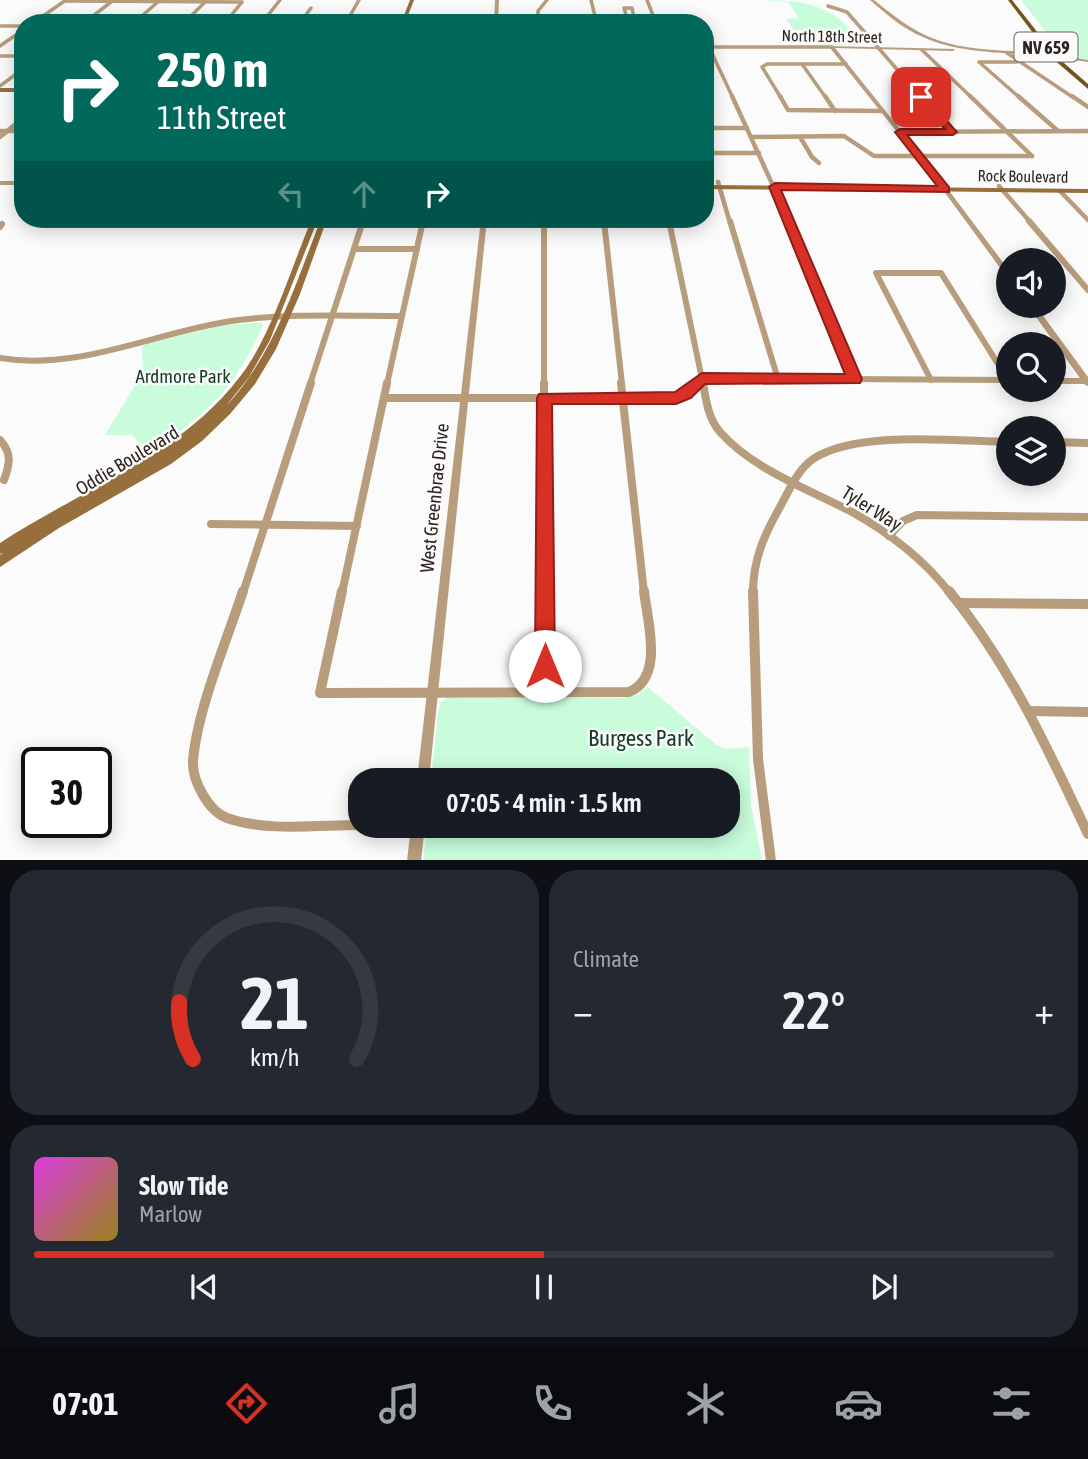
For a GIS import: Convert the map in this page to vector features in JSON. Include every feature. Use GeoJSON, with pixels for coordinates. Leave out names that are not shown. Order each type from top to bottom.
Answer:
{"type":"FeatureCollection","features":[{"type":"Feature","properties":{"kind":"main road","name":"NV 659"},"geometry":{"type":"LineString","coordinates":[[1010,0],[1054,57],[1088,84]]}},
{"type":"Feature","properties":{"kind":"main road","name":"NV 659"},"geometry":{"type":"LineString","coordinates":[[1017,0],[1061,57],[1088,84]]}},
{"type":"Feature","properties":{"kind":"main road","name":"Rock Boulevard"},"geometry":{"type":"LineString","coordinates":[[714,185],[1088,189]]}},
{"type":"Feature","properties":{"kind":"main road","name":"Rock Boulevard"},"geometry":{"type":"LineString","coordinates":[[1001,188],[1060,191],[1088,189]]}},
{"type":"Feature","properties":{"kind":"main road","name":"Oddie Boulevard"},"geometry":{"type":"LineString","coordinates":[[0,562],[52,525],[153,470],[208,429],[256,377],[270,352],[312,228]]}},
{"type":"Feature","properties":{"kind":"main road","name":"Oddie Boulevard"},"geometry":{"type":"LineString","coordinates":[[0,550],[51,516],[153,460],[200,425],[245,376],[280,316],[320,228]]}},
{"type":"Feature","properties":{"kind":"street"},"geometry":{"type":"LineString","coordinates":[[268,14],[280,0]]}},
{"type":"Feature","properties":{"kind":"street"},"geometry":{"type":"LineString","coordinates":[[872,0],[902,27],[931,40],[957,47],[1088,61]]}},
{"type":"Feature","properties":{"kind":"street"},"geometry":{"type":"LineString","coordinates":[[46,14],[65,1],[242,2],[232,14]]}},
{"type":"Feature","properties":{"kind":"street"},"geometry":{"type":"LineString","coordinates":[[96,14],[113,1]]}},
{"type":"Feature","properties":{"kind":"street"},"geometry":{"type":"LineString","coordinates":[[144,14],[159,1]]}},
{"type":"Feature","properties":{"kind":"street"},"geometry":{"type":"LineString","coordinates":[[193,14],[207,1]]}},
{"type":"Feature","properties":{"kind":"street"},"geometry":{"type":"LineString","coordinates":[[828,6],[846,12],[953,132]]}},
{"type":"Feature","properties":{"kind":"street"},"geometry":{"type":"LineString","coordinates":[[626,14],[624,8],[627,7],[632,8],[633,14]]}},
{"type":"Feature","properties":{"kind":"street"},"geometry":{"type":"LineString","coordinates":[[307,14],[311,8]]}},
{"type":"Feature","properties":{"kind":"street"},"geometry":{"type":"LineString","coordinates":[[0,46],[14,35]]}},
{"type":"Feature","properties":{"kind":"street","name":"North 18th Street"},"geometry":{"type":"LineString","coordinates":[[714,47],[922,50],[957,47]]}},
{"type":"Feature","properties":{"kind":"street"},"geometry":{"type":"LineString","coordinates":[[832,47],[944,187],[996,258]]}},
{"type":"Feature","properties":{"kind":"street"},"geometry":{"type":"LineString","coordinates":[[751,137],[847,137],[867,155],[1032,156],[922,50]]}},
{"type":"Feature","properties":{"kind":"street"},"geometry":{"type":"LineString","coordinates":[[1007,53],[1088,107]]}},
{"type":"Feature","properties":{"kind":"street"},"geometry":{"type":"LineString","coordinates":[[714,61],[774,185],[855,379]]}},
{"type":"Feature","properties":{"kind":"street"},"geometry":{"type":"LineString","coordinates":[[1018,62],[979,62],[1057,131]]}},
{"type":"Feature","properties":{"kind":"street"},"geometry":{"type":"LineString","coordinates":[[846,64],[767,64],[762,67],[786,109],[883,111]]}},
{"type":"Feature","properties":{"kind":"street"},"geometry":{"type":"LineString","coordinates":[[803,64],[835,111]]}},
{"type":"Feature","properties":{"kind":"street"},"geometry":{"type":"LineString","coordinates":[[0,88],[14,76]]}},
{"type":"Feature","properties":{"kind":"street"},"geometry":{"type":"LineString","coordinates":[[0,137],[14,126]]}},
{"type":"Feature","properties":{"kind":"street"},"geometry":{"type":"LineString","coordinates":[[714,128],[747,128]]}},
{"type":"Feature","properties":{"kind":"street"},"geometry":{"type":"LineString","coordinates":[[0,131],[14,131]]}},
{"type":"Feature","properties":{"kind":"street"},"geometry":{"type":"LineString","coordinates":[[900,132],[1088,131]]}},
{"type":"Feature","properties":{"kind":"street"},"geometry":{"type":"LineString","coordinates":[[800,136],[812,158],[819,163]]}},
{"type":"Feature","properties":{"kind":"street"},"geometry":{"type":"LineString","coordinates":[[714,153],[759,153]]}},
{"type":"Feature","properties":{"kind":"street"},"geometry":{"type":"LineString","coordinates":[[718,185],[778,379]]}},
{"type":"Feature","properties":{"kind":"street"},"geometry":{"type":"LineString","coordinates":[[1001,188],[1088,290]]}},
{"type":"Feature","properties":{"kind":"street"},"geometry":{"type":"LineString","coordinates":[[1060,191],[1088,220]]}},
{"type":"Feature","properties":{"kind":"street"},"geometry":{"type":"LineString","coordinates":[[348,825],[254,825],[223,817],[202,795],[193,764],[198,730],[361,228]]}},
{"type":"Feature","properties":{"kind":"street"},"geometry":{"type":"LineString","coordinates":[[421,228],[320,693],[622,693],[635,690],[644,682],[651,660],[605,228]]}},
{"type":"Feature","properties":{"kind":"street","name":"West Greenbrae Drive"},"geometry":{"type":"LineString","coordinates":[[424,768],[483,228]]}},
{"type":"Feature","properties":{"kind":"street"},"geometry":{"type":"LineString","coordinates":[[544,228],[545,692]]}},
{"type":"Feature","properties":{"kind":"street","name":"Tyler Way"},"geometry":{"type":"LineString","coordinates":[[671,228],[712,423],[728,447],[795,481],[889,536],[923,563],[961,603],[1000,656],[1088,834]]}},
{"type":"Feature","properties":{"kind":"street"},"geometry":{"type":"LineString","coordinates":[[355,249],[417,249]]}},
{"type":"Feature","properties":{"kind":"street"},"geometry":{"type":"LineString","coordinates":[[932,380],[876,273],[941,274],[996,361]]}},
{"type":"Feature","properties":{"kind":"street"},"geometry":{"type":"LineString","coordinates":[[0,358],[24,362],[54,361],[215,323],[280,316],[402,316]]}},
{"type":"Feature","properties":{"kind":"street"},"geometry":{"type":"LineString","coordinates":[[1041,318],[1088,381]]}},
{"type":"Feature","properties":{"kind":"street"},"geometry":{"type":"LineString","coordinates":[[384,398],[676,398],[686,394],[702,379],[996,380]]}},
{"type":"Feature","properties":{"kind":"street"},"geometry":{"type":"LineString","coordinates":[[1066,381],[1088,381]]}},
{"type":"Feature","properties":{"kind":"street"},"geometry":{"type":"LineString","coordinates":[[0,440],[9,449],[10,460],[4,480]]}},
{"type":"Feature","properties":{"kind":"street"},"geometry":{"type":"LineString","coordinates":[[771,860],[759,786],[754,573],[761,540],[795,481],[812,459],[850,445],[883,441],[996,442]]}},
{"type":"Feature","properties":{"kind":"street"},"geometry":{"type":"LineString","coordinates":[[1066,442],[1088,443]]}},
{"type":"Feature","properties":{"kind":"street"},"geometry":{"type":"LineString","coordinates":[[889,536],[903,521],[917,515],[1088,517]]}},
{"type":"Feature","properties":{"kind":"street"},"geometry":{"type":"LineString","coordinates":[[211,524],[356,526]]}},
{"type":"Feature","properties":{"kind":"street"},"geometry":{"type":"LineString","coordinates":[[961,603],[1088,604]]}},
{"type":"Feature","properties":{"kind":"street"},"geometry":{"type":"LineString","coordinates":[[1029,711],[1088,712]]}},
{"type":"Feature","properties":{"kind":"street"},"geometry":{"type":"LineString","coordinates":[[414,860],[417,838]]}},
{"type":"Feature","properties":{"kind":"green space"},"geometry":{"type":"Polygon","coordinates":[[[767,0],[795,2],[821,8],[843,22],[860,45],[817,45],[821,40],[813,30],[794,30],[786,19],[799,18],[788,2],[767,0]]]}},
{"type":"Feature","properties":{"kind":"green space"},"geometry":{"type":"Polygon","coordinates":[[[1021,0],[1088,0],[1088,60],[1061,51],[1021,0]]]}},
{"type":"Feature","properties":{"kind":"green space","name":"Ardmore Park"},"geometry":{"type":"Polygon","coordinates":[[[261,322],[263,325],[242,367],[217,398],[187,426],[149,453],[132,435],[105,435],[143,372],[142,347],[147,343],[225,325],[261,322]]]}},
{"type":"Feature","properties":{"kind":"green space","name":"Burgess Park"},"geometry":{"type":"Polygon","coordinates":[[[648,687],[715,744],[725,749],[749,747],[751,805],[762,860],[423,860],[426,838],[740,838],[740,768],[432,768],[438,712],[441,702],[447,698],[622,698],[637,695],[648,687]]]}},
{"type":"Feature","properties":{"kind":"route"},"geometry":{"type":"LineString","coordinates":[[545,666],[544,398],[676,398],[686,394],[702,379],[855,379],[775,187],[945,189],[900,132],[953,132],[921,97]]}}]}
